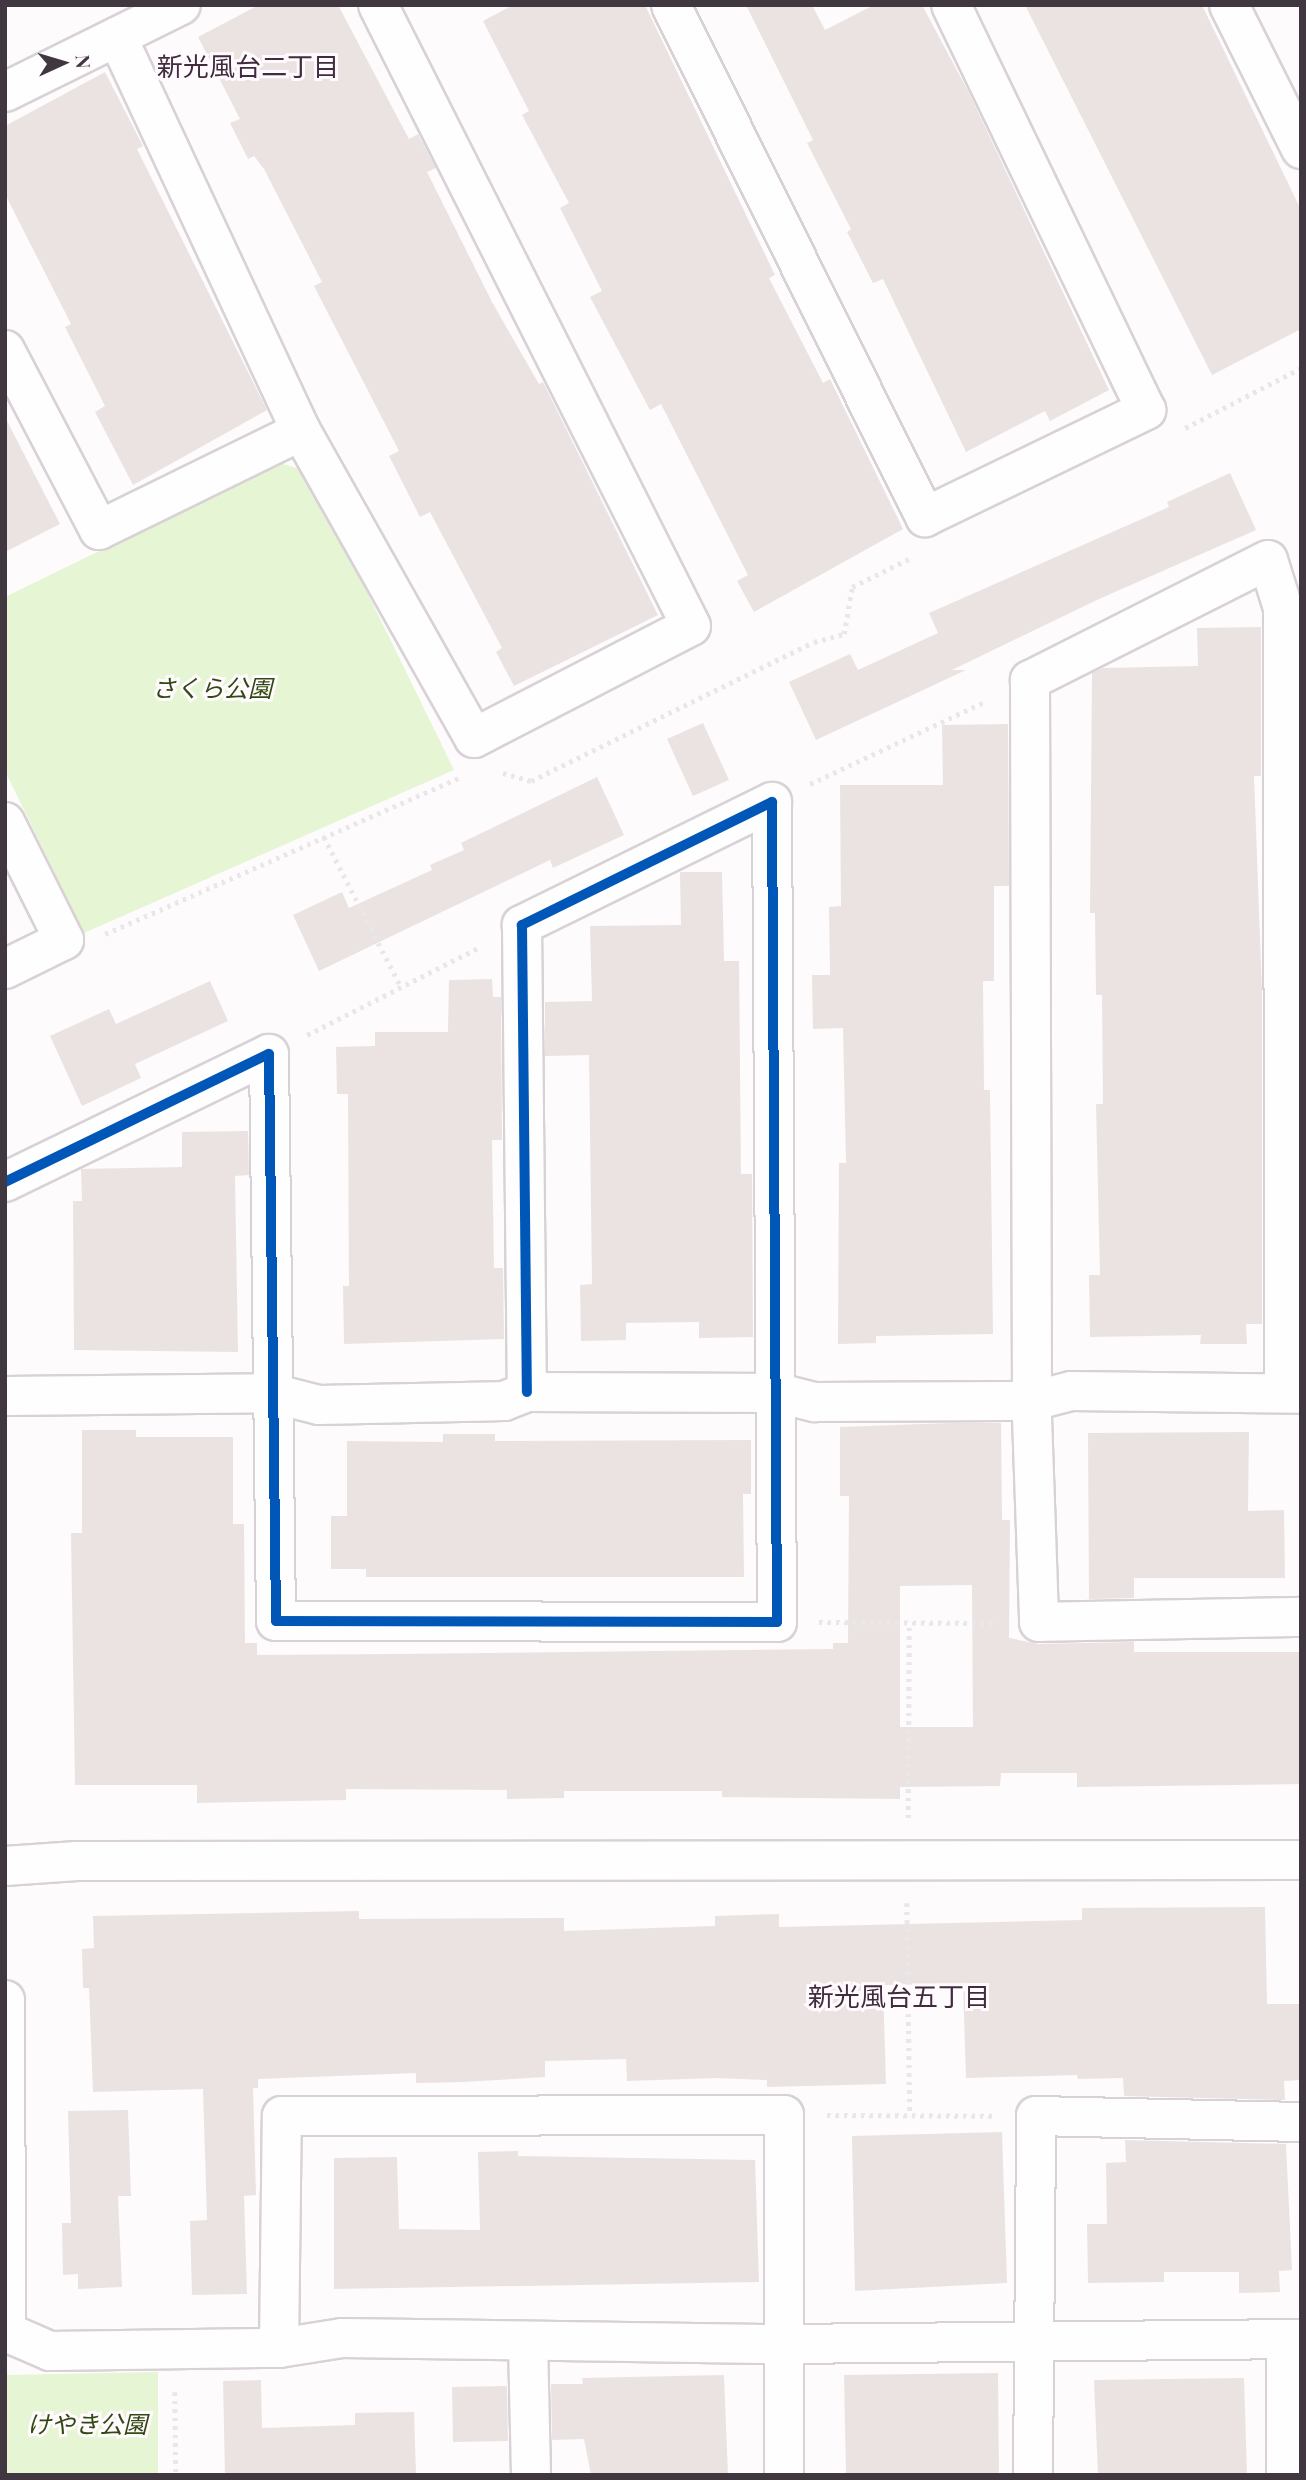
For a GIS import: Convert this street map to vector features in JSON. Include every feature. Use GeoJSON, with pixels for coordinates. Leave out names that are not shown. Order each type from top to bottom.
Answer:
{"type":"FeatureCollection","features":[{"type":"Feature","properties":{"kind":"street"},"geometry":{"type":"LineString","coordinates":[[5,92],[181,5]]}},
{"type":"Feature","properties":{"kind":"street"},"geometry":{"type":"LineString","coordinates":[[117,37],[301,431],[474,738],[691,626],[377,5]]}},
{"type":"Feature","properties":{"kind":"street"},"geometry":{"type":"LineString","coordinates":[[671,5],[925,517],[1146,410],[951,5]]}},
{"type":"Feature","properties":{"kind":"street"},"geometry":{"type":"LineString","coordinates":[[1229,5],[1301,149]]}},
{"type":"Feature","properties":{"kind":"street"},"geometry":{"type":"LineString","coordinates":[[5,350],[99,530],[301,431]]}},
{"type":"Feature","properties":{"kind":"street"},"geometry":{"type":"LineString","coordinates":[[5,1396],[271,1393],[319,1405],[504,1401],[527,1392],[778,1392],[815,1402],[1032,1401],[1071,1391],[1292,1392],[1283,608],[1268,560],[1030,680],[1032,1401],[1039,1622],[1301,1617]]}},
{"type":"Feature","properties":{"kind":"street"},"geometry":{"type":"LineString","coordinates":[[5,1182],[269,1054],[271,1393],[276,1621],[777,1622],[778,1392],[772,802],[522,925],[527,1392]]}},
{"type":"Feature","properties":{"kind":"street"},"geometry":{"type":"LineString","coordinates":[[5,822],[64,940],[5,969]]}},
{"type":"Feature","properties":{"kind":"street"},"geometry":{"type":"LineString","coordinates":[[5,1866],[77,1861],[1301,1860]]}},
{"type":"Feature","properties":{"kind":"street"},"geometry":{"type":"LineString","coordinates":[[5,2000],[6,2332],[50,2351],[279,2348],[342,2338],[782,2344],[1034,2337],[1294,2339],[1286,2475]]}},
{"type":"Feature","properties":{"kind":"street"},"geometry":{"type":"LineString","coordinates":[[279,2348],[282,2116],[784,2115],[784,2475]]}},
{"type":"Feature","properties":{"kind":"street"},"geometry":{"type":"LineString","coordinates":[[1033,2475],[1036,2116],[1301,2122]]}},
{"type":"Feature","properties":{"kind":"street"},"geometry":{"type":"LineString","coordinates":[[528,2342],[531,2475]]}},
{"type":"Feature","properties":{"kind":"path"},"geometry":{"type":"LineString","coordinates":[[772,802],[1030,680]]}},
{"type":"Feature","properties":{"kind":"path"},"geometry":{"type":"LineString","coordinates":[[324,837],[401,987]]}},
{"type":"Feature","properties":{"kind":"path"},"geometry":{"type":"LineString","coordinates":[[269,1054],[522,925]]}},
{"type":"Feature","properties":{"kind":"path"},"geometry":{"type":"LineString","coordinates":[[777,1622],[1039,1622]]}},
{"type":"Feature","properties":{"kind":"path"},"geometry":{"type":"LineString","coordinates":[[908,1830],[909,1624]]}},
{"type":"Feature","properties":{"kind":"path"},"geometry":{"type":"LineString","coordinates":[[907,1895],[910,2116]]}},
{"type":"Feature","properties":{"kind":"path"},"geometry":{"type":"LineString","coordinates":[[784,2115],[1036,2116]]}},
{"type":"Feature","properties":{"kind":"path"},"geometry":{"type":"LineString","coordinates":[[174,2380],[176,2475]]}},
{"type":"Feature","properties":{"kind":"green space","name":"さくら公園"},"geometry":{"type":"Polygon","coordinates":[[[279,463],[308,471],[454,770],[84,933],[5,771],[5,597],[279,463]]]}},
{"type":"Feature","properties":{"kind":"green space","name":"けやき公園"},"geometry":{"type":"Polygon","coordinates":[[[158,2372],[158,2475],[5,2475],[5,2375],[158,2372]]]}},
{"type":"Feature","properties":{"kind":"building"},"geometry":{"type":"Polygon","coordinates":[[[259,5],[338,5],[409,139],[418,134],[436,168],[427,172],[492,302],[539,384],[543,382],[658,615],[514,686],[496,652],[502,648],[430,512],[420,517],[389,456],[399,451],[314,286],[322,282],[264,169],[254,156],[248,159],[230,123],[240,119],[198,37],[259,5]]]}},
{"type":"Feature","properties":{"kind":"building"},"geometry":{"type":"Polygon","coordinates":[[[513,5],[645,5],[775,275],[769,278],[823,383],[830,379],[903,529],[754,612],[737,581],[748,575],[661,404],[650,410],[590,297],[602,291],[560,208],[569,203],[522,115],[529,111],[483,21],[513,5]]]}},
{"type":"Feature","properties":{"kind":"building"},"geometry":{"type":"Polygon","coordinates":[[[746,5],[812,5],[825,30],[874,5],[922,5],[969,93],[1109,390],[1050,421],[1045,411],[966,452],[883,279],[873,283],[847,232],[851,229],[807,143],[813,140],[746,5]]]}},
{"type":"Feature","properties":{"kind":"building"},"geometry":{"type":"Polygon","coordinates":[[[1025,5],[1202,5],[1301,210],[1301,329],[1212,375],[1025,5]]]}},
{"type":"Feature","properties":{"kind":"building"},"geometry":{"type":"Polygon","coordinates":[[[105,72],[143,146],[137,149],[267,410],[133,485],[95,412],[105,406],[65,327],[71,324],[5,194],[5,126],[105,72]]]}},
{"type":"Feature","properties":{"kind":"building"},"geometry":{"type":"Polygon","coordinates":[[[5,417],[60,524],[5,552],[5,417]]]}},
{"type":"Feature","properties":{"kind":"building"},"geometry":{"type":"Polygon","coordinates":[[[1230,473],[1256,530],[1099,599],[952,670],[966,670],[816,740],[789,682],[850,654],[858,670],[938,633],[929,613],[1169,507],[1167,502],[1230,473]]]}},
{"type":"Feature","properties":{"kind":"building"},"geometry":{"type":"Polygon","coordinates":[[[1261,627],[1261,776],[1254,776],[1262,992],[1262,1324],[1246,1324],[1247,1344],[1200,1344],[1201,1335],[1090,1337],[1089,1275],[1100,1275],[1096,1104],[1103,1104],[1102,995],[1096,995],[1095,913],[1090,913],[1092,673],[1103,668],[1198,666],[1197,628],[1261,627]]]}},
{"type":"Feature","properties":{"kind":"building"},"geometry":{"type":"Polygon","coordinates":[[[703,723],[729,780],[693,796],[667,739],[703,723]]]}},
{"type":"Feature","properties":{"kind":"building"},"geometry":{"type":"Polygon","coordinates":[[[1008,724],[1009,886],[994,886],[994,981],[983,981],[984,1090],[990,1090],[993,1334],[876,1336],[876,1343],[838,1344],[839,1163],[846,1163],[843,1028],[813,1029],[812,975],[830,975],[829,907],[841,906],[840,785],[943,785],[942,725],[1008,724]]]}},
{"type":"Feature","properties":{"kind":"building"},"geometry":{"type":"Polygon","coordinates":[[[597,777],[624,835],[553,868],[550,860],[319,971],[293,915],[342,892],[349,908],[432,870],[430,865],[464,850],[461,843],[597,777]]]}},
{"type":"Feature","properties":{"kind":"building"},"geometry":{"type":"Polygon","coordinates":[[[680,872],[722,872],[724,961],[739,961],[741,1174],[752,1174],[753,1337],[699,1338],[699,1322],[626,1323],[626,1340],[581,1341],[580,1285],[592,1284],[589,1055],[545,1056],[545,1002],[592,1001],[590,926],[681,925],[680,872]]]}},
{"type":"Feature","properties":{"kind":"building"},"geometry":{"type":"Polygon","coordinates":[[[492,979],[493,997],[501,997],[502,1140],[492,1140],[494,1268],[503,1268],[504,1339],[344,1344],[343,1286],[349,1286],[348,1094],[337,1094],[336,1047],[375,1046],[375,1032],[448,1032],[449,980],[492,979]]]}},
{"type":"Feature","properties":{"kind":"building"},"geometry":{"type":"Polygon","coordinates":[[[210,981],[228,1021],[135,1064],[141,1078],[82,1106],[50,1036],[109,1009],[116,1024],[210,981]]]}},
{"type":"Feature","properties":{"kind":"building"},"geometry":{"type":"Polygon","coordinates":[[[248,1131],[249,1175],[235,1176],[238,1352],[74,1350],[73,1201],[82,1201],[81,1169],[182,1167],[182,1132],[248,1131]]]}},
{"type":"Feature","properties":{"kind":"building"},"geometry":{"type":"Polygon","coordinates":[[[1001,1423],[1002,1520],[1010,1520],[1009,1638],[1039,1644],[1134,1642],[1134,1652],[1301,1652],[1301,1784],[1077,1787],[1077,1773],[1001,1773],[1000,1786],[900,1787],[900,1799],[722,1797],[722,1791],[564,1791],[564,1798],[507,1799],[507,1790],[346,1789],[346,1800],[197,1803],[197,1785],[75,1785],[71,1533],[82,1533],[82,1430],[136,1430],[136,1437],[233,1437],[233,1524],[244,1524],[245,1643],[257,1643],[257,1655],[833,1649],[833,1643],[848,1643],[849,1496],[840,1496],[840,1427],[1001,1423]],[[972,1585],[900,1586],[900,1727],[973,1727],[972,1585]]]}},
{"type":"Feature","properties":{"kind":"building"},"geometry":{"type":"Polygon","coordinates":[[[1249,1432],[1248,1511],[1284,1510],[1285,1578],[1134,1578],[1134,1598],[1089,1599],[1088,1433],[1249,1432]]]}},
{"type":"Feature","properties":{"kind":"building"},"geometry":{"type":"Polygon","coordinates":[[[443,1434],[495,1434],[495,1441],[751,1440],[751,1494],[743,1494],[744,1577],[366,1577],[366,1569],[331,1569],[331,1516],[347,1516],[347,1441],[443,1442],[443,1434]]]}},
{"type":"Feature","properties":{"kind":"building"},"geometry":{"type":"Polygon","coordinates":[[[1265,1907],[1267,2004],[1301,2004],[1301,2080],[1284,2081],[1285,2100],[1124,2096],[1123,2078],[1078,2079],[1077,2075],[966,2078],[963,1984],[883,1985],[886,2084],[767,2087],[767,2080],[717,2078],[627,2081],[626,2059],[545,2061],[545,2077],[463,2082],[416,2083],[416,2073],[258,2079],[258,2088],[253,2088],[256,2195],[244,2196],[247,2294],[192,2295],[190,2221],[207,2220],[203,2089],[93,2092],[89,1988],[83,1988],[82,1949],[94,1948],[93,1916],[359,1911],[359,1919],[564,1918],[564,1931],[715,1926],[715,1916],[779,1914],[779,1927],[1082,1920],[1082,1908],[1265,1907]]]}},
{"type":"Feature","properties":{"kind":"building"},"geometry":{"type":"Polygon","coordinates":[[[128,2110],[131,2196],[118,2196],[122,2287],[78,2289],[78,2274],[63,2275],[62,2223],[71,2223],[68,2111],[128,2110]]]}},
{"type":"Feature","properties":{"kind":"building"},"geometry":{"type":"Polygon","coordinates":[[[1002,2132],[1007,2283],[855,2291],[852,2136],[1002,2132]]]}},
{"type":"Feature","properties":{"kind":"building"},"geometry":{"type":"Polygon","coordinates":[[[1125,2140],[1286,2144],[1292,2270],[1279,2271],[1280,2292],[1239,2293],[1239,2272],[1164,2272],[1164,2282],[1088,2283],[1087,2224],[1107,2224],[1106,2163],[1126,2162],[1125,2140]]]}},
{"type":"Feature","properties":{"kind":"building"},"geometry":{"type":"Polygon","coordinates":[[[518,2151],[518,2156],[755,2160],[759,2282],[334,2289],[334,2158],[397,2157],[399,2229],[480,2230],[478,2152],[518,2151]]]}},
{"type":"Feature","properties":{"kind":"building"},"geometry":{"type":"Polygon","coordinates":[[[998,2373],[999,2475],[846,2475],[844,2375],[998,2373]]]}},
{"type":"Feature","properties":{"kind":"building"},"geometry":{"type":"Polygon","coordinates":[[[724,2375],[728,2475],[591,2475],[584,2439],[552,2440],[551,2384],[583,2384],[582,2378],[724,2375]]]}},
{"type":"Feature","properties":{"kind":"building"},"geometry":{"type":"Polygon","coordinates":[[[1244,2378],[1247,2475],[1098,2475],[1094,2380],[1244,2378]]]}},
{"type":"Feature","properties":{"kind":"building"},"geometry":{"type":"Polygon","coordinates":[[[261,2380],[262,2428],[355,2425],[355,2413],[414,2412],[416,2475],[225,2475],[223,2381],[261,2380]]]}},
{"type":"Feature","properties":{"kind":"building"},"geometry":{"type":"Polygon","coordinates":[[[507,2386],[508,2441],[453,2442],[452,2387],[507,2386]]]}},
{"type":"Feature","properties":{"kind":"cycle path"},"geometry":{"type":"LineString","coordinates":[[5,1182],[269,1054],[276,1621],[777,1622],[772,802],[522,925],[527,1392]]}},
{"type":"Feature","properties":{"kind":"district","name":"新光風台二丁目"},"geometry":{"type":"Point","coordinates":[248,66]}},
{"type":"Feature","properties":{"kind":"district","name":"新光風台五丁目"},"geometry":{"type":"Point","coordinates":[899,1996]}}]}
